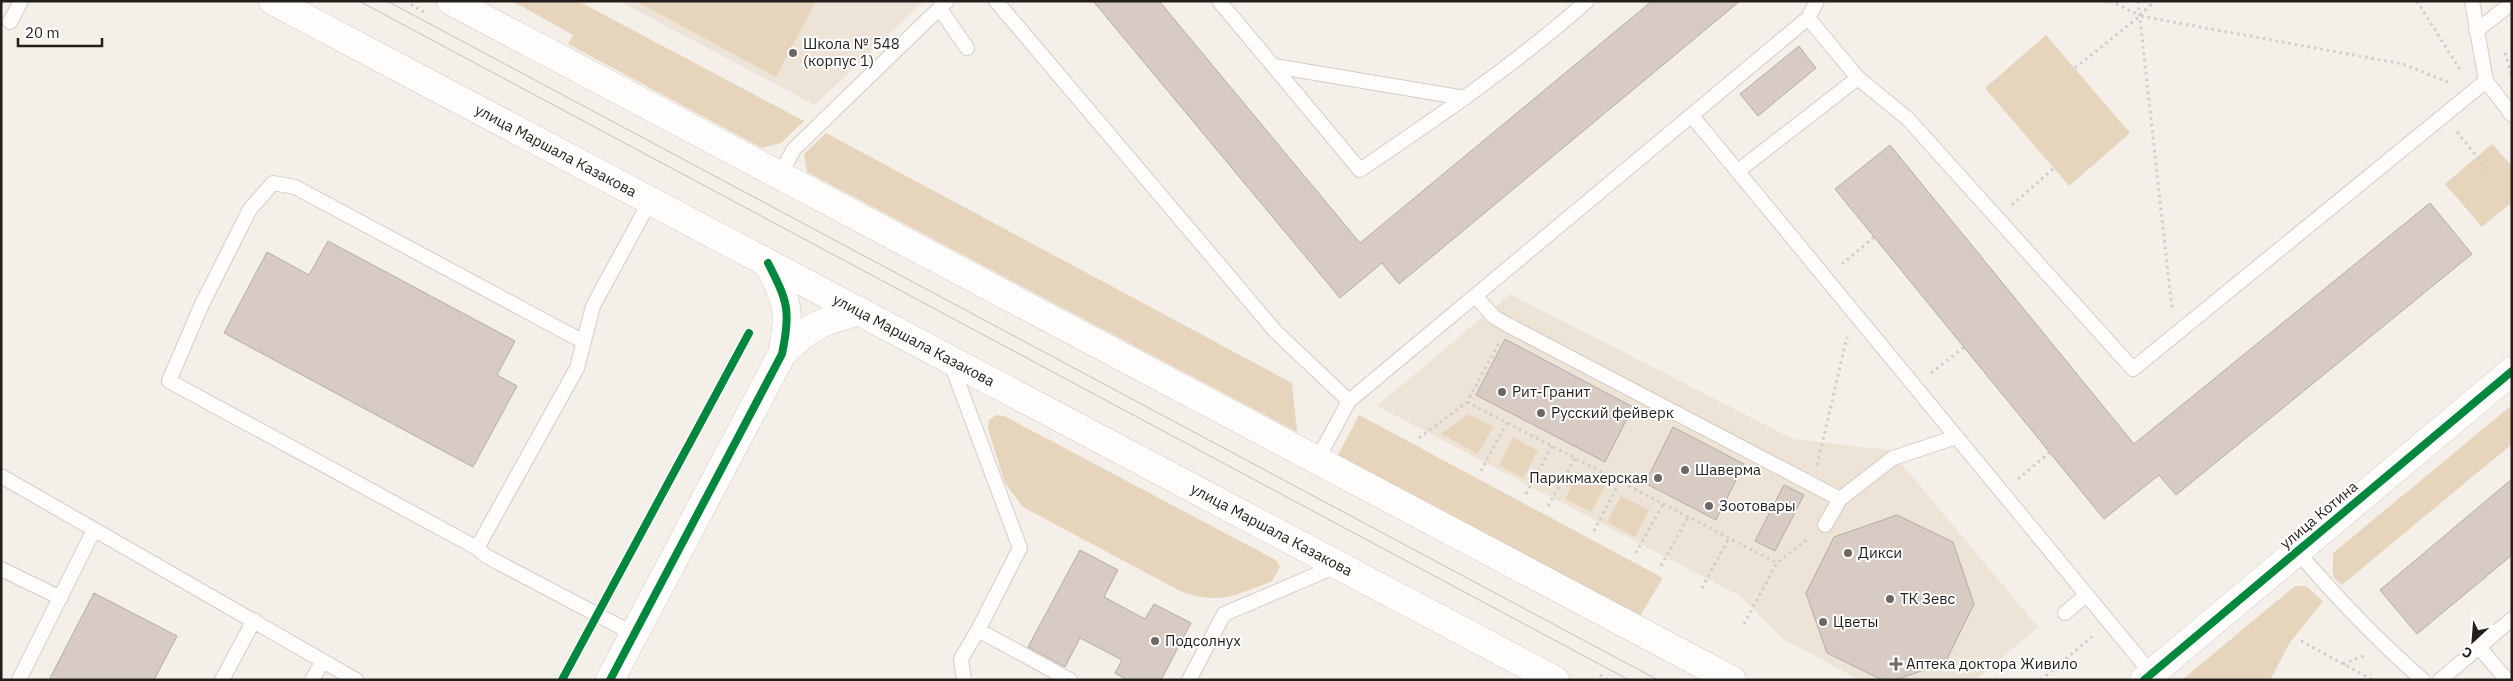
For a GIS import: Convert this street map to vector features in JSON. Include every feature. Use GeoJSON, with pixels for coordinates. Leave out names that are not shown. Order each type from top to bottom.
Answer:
{"type":"FeatureCollection","features":[{"type":"Feature","properties":{"kind":"main road","name":"улица Маршала Казакова"},"geometry":{"type":"LineString","coordinates":[[273,1],[1555,680]]}},
{"type":"Feature","properties":{"kind":"main road"},"geometry":{"type":"LineString","coordinates":[[451,1],[1732,680]]}},
{"type":"Feature","properties":{"kind":"main road"},"geometry":{"type":"LineString","coordinates":[[610,680],[782,354],[788,328],[788,309],[783,291],[768,263]]}},
{"type":"Feature","properties":{"kind":"main road"},"geometry":{"type":"LineString","coordinates":[[782,354],[801,334],[815,325],[860,311]]}},
{"type":"Feature","properties":{"kind":"main road","name":"улица Котина"},"geometry":{"type":"LineString","coordinates":[[2147,676],[2512,371]]}},
{"type":"Feature","properties":{"kind":"lane"},"geometry":{"type":"LineString","coordinates":[[10,22],[21,1]]}},
{"type":"Feature","properties":{"kind":"lane"},"geometry":{"type":"LineString","coordinates":[[996,1],[1276,332],[1349,401]]}},
{"type":"Feature","properties":{"kind":"lane"},"geometry":{"type":"LineString","coordinates":[[1220,1],[1360,170],[1465,98],[1545,38],[1587,1]]}},
{"type":"Feature","properties":{"kind":"lane"},"geometry":{"type":"LineString","coordinates":[[1317,460],[1349,401],[1808,18],[1817,1]]}},
{"type":"Feature","properties":{"kind":"lane"},"geometry":{"type":"LineString","coordinates":[[2472,1],[2486,81],[2512,115]]}},
{"type":"Feature","properties":{"kind":"lane"},"geometry":{"type":"LineString","coordinates":[[2476,31],[2512,3]]}},
{"type":"Feature","properties":{"kind":"lane"},"geometry":{"type":"LineString","coordinates":[[779,176],[794,149],[944,5],[967,48]]}},
{"type":"Feature","properties":{"kind":"lane"},"geometry":{"type":"LineString","coordinates":[[1808,18],[1858,78],[1908,119],[2133,369],[2486,81]]}},
{"type":"Feature","properties":{"kind":"lane"},"geometry":{"type":"LineString","coordinates":[[1274,66],[1465,98]]}},
{"type":"Feature","properties":{"kind":"lane"},"geometry":{"type":"LineString","coordinates":[[1738,170],[1858,78]]}},
{"type":"Feature","properties":{"kind":"lane"},"geometry":{"type":"LineString","coordinates":[[1692,116],[2086,594],[2147,676]]}},
{"type":"Feature","properties":{"kind":"lane"},"geometry":{"type":"LineString","coordinates":[[584,342],[295,187],[273,183],[250,209],[202,304],[169,381],[478,548],[486,556],[634,634]]}},
{"type":"Feature","properties":{"kind":"lane"},"geometry":{"type":"LineString","coordinates":[[478,548],[577,368],[593,306],[650,200]]}},
{"type":"Feature","properties":{"kind":"lane"},"geometry":{"type":"LineString","coordinates":[[1475,296],[1494,317],[1508,325],[1840,499]]}},
{"type":"Feature","properties":{"kind":"lane"},"geometry":{"type":"LineString","coordinates":[[948,358],[1020,548],[961,659],[964,680]]}},
{"type":"Feature","properties":{"kind":"lane"},"geometry":{"type":"LineString","coordinates":[[1825,525],[1840,499],[1893,458],[1956,436]]}},
{"type":"Feature","properties":{"kind":"lane"},"geometry":{"type":"LineString","coordinates":[[1,476],[356,680]]}},
{"type":"Feature","properties":{"kind":"lane"},"geometry":{"type":"LineString","coordinates":[[19,680],[94,530]]}},
{"type":"Feature","properties":{"kind":"lane"},"geometry":{"type":"LineString","coordinates":[[2297,551],[2337,598],[2385,647],[2423,680]]}},
{"type":"Feature","properties":{"kind":"lane"},"geometry":{"type":"LineString","coordinates":[[1189,680],[1224,614],[1340,565]]}},
{"type":"Feature","properties":{"kind":"lane"},"geometry":{"type":"LineString","coordinates":[[1,569],[61,598]]}},
{"type":"Feature","properties":{"kind":"lane"},"geometry":{"type":"LineString","coordinates":[[2065,613],[2086,594]]}},
{"type":"Feature","properties":{"kind":"lane"},"geometry":{"type":"LineString","coordinates":[[2440,680],[2512,619]]}},
{"type":"Feature","properties":{"kind":"lane"},"geometry":{"type":"LineString","coordinates":[[222,680],[254,620]]}},
{"type":"Feature","properties":{"kind":"lane"},"geometry":{"type":"LineString","coordinates":[[978,630],[1070,680]]}},
{"type":"Feature","properties":{"kind":"lane"},"geometry":{"type":"LineString","coordinates":[[2479,647],[2506,680]]}},
{"type":"Feature","properties":{"kind":"lane"},"geometry":{"type":"LineString","coordinates":[[312,680],[323,661]]}},
{"type":"Feature","properties":{"kind":"path"},"geometry":{"type":"LineString","coordinates":[[2110,1],[2140,16],[2403,64],[2432,76]]}},
{"type":"Feature","properties":{"kind":"path"},"geometry":{"type":"LineString","coordinates":[[2138,1],[2175,335]]}},
{"type":"Feature","properties":{"kind":"path"},"geometry":{"type":"LineString","coordinates":[[2074,68],[2140,16],[2155,1]]}},
{"type":"Feature","properties":{"kind":"path"},"geometry":{"type":"LineString","coordinates":[[2417,1],[2453,59]]}},
{"type":"Feature","properties":{"kind":"path"},"geometry":{"type":"LineString","coordinates":[[2444,116],[2487,169]]}},
{"type":"Feature","properties":{"kind":"path"},"geometry":{"type":"LineString","coordinates":[[1998,217],[2053,169]]}},
{"type":"Feature","properties":{"kind":"path"},"geometry":{"type":"LineString","coordinates":[[1826,277],[1874,237]]}},
{"type":"Feature","properties":{"kind":"path"},"geometry":{"type":"LineString","coordinates":[[1812,485],[1854,311]]}},
{"type":"Feature","properties":{"kind":"path"},"geometry":{"type":"LineString","coordinates":[[1420,438],[1468,402],[1508,325]]}},
{"type":"Feature","properties":{"kind":"path"},"geometry":{"type":"LineString","coordinates":[[1914,386],[1964,346]]}},
{"type":"Feature","properties":{"kind":"path"},"geometry":{"type":"LineString","coordinates":[[1468,402],[1777,563]]}},
{"type":"Feature","properties":{"kind":"path"},"geometry":{"type":"LineString","coordinates":[[1481,471],[1507,422]]}},
{"type":"Feature","properties":{"kind":"path"},"geometry":{"type":"LineString","coordinates":[[1526,494],[1552,446]]}},
{"type":"Feature","properties":{"kind":"path"},"geometry":{"type":"LineString","coordinates":[[2002,492],[2050,452]]}},
{"type":"Feature","properties":{"kind":"path"},"geometry":{"type":"LineString","coordinates":[[1548,506],[1575,458]]}},
{"type":"Feature","properties":{"kind":"path"},"geometry":{"type":"LineString","coordinates":[[1594,531],[1620,481]]}},
{"type":"Feature","properties":{"kind":"path"},"geometry":{"type":"LineString","coordinates":[[1636,553],[1663,504]]}},
{"type":"Feature","properties":{"kind":"path"},"geometry":{"type":"LineString","coordinates":[[1661,566],[1688,517]]}},
{"type":"Feature","properties":{"kind":"path"},"geometry":{"type":"LineString","coordinates":[[1744,624],[1777,563],[1825,525]]}},
{"type":"Feature","properties":{"kind":"path"},"geometry":{"type":"LineString","coordinates":[[1702,588],[1729,538]]}},
{"type":"Feature","properties":{"kind":"path"},"geometry":{"type":"LineString","coordinates":[[2041,680],[2109,623]]}},
{"type":"Feature","properties":{"kind":"path"},"geometry":{"type":"LineString","coordinates":[[2301,641],[2373,680]]}},
{"type":"Feature","properties":{"kind":"path"},"geometry":{"type":"LineString","coordinates":[[1600,676],[1608,680]]}},
{"type":"Feature","properties":{"kind":"shaded area"},"geometry":{"type":"Polygon","coordinates":[[[512,1],[578,1],[804,121],[781,143],[762,148],[568,44],[573,35],[512,1]]]}},
{"type":"Feature","properties":{"kind":"shaded area","name":"Школа № 548 (корпус 1)"},"geometry":{"type":"Polygon","coordinates":[[[619,1],[924,1],[815,105],[619,1]]]}},
{"type":"Feature","properties":{"kind":"shaded area"},"geometry":{"type":"Polygon","coordinates":[[[636,1],[816,1],[776,77],[636,1]]]}},
{"type":"Feature","properties":{"kind":"shaded area"},"geometry":{"type":"Polygon","coordinates":[[[2046,35],[2130,133],[2069,186],[1985,88],[2046,35]]]}},
{"type":"Feature","properties":{"kind":"shaded area"},"geometry":{"type":"Polygon","coordinates":[[[826,133],[1292,383],[1297,432],[807,172],[804,154],[826,133]]]}},
{"type":"Feature","properties":{"kind":"shaded area"},"geometry":{"type":"Polygon","coordinates":[[[2492,144],[2512,166],[2512,202],[2482,227],[2445,184],[2492,144]]]}},
{"type":"Feature","properties":{"kind":"shaded area"},"geometry":{"type":"Polygon","coordinates":[[[1510,294],[1793,439],[1890,450],[2038,627],[1975,680],[1860,680],[1785,640],[1740,596],[1377,406],[1510,294]]]}},
{"type":"Feature","properties":{"kind":"shaded area"},"geometry":{"type":"Polygon","coordinates":[[[2512,405],[2512,444],[2342,585],[2333,577],[2333,553],[2512,405]]]}},
{"type":"Feature","properties":{"kind":"shaded area"},"geometry":{"type":"Polygon","coordinates":[[[1469,414],[1493,427],[1478,454],[1441,434],[1469,414]]]}},
{"type":"Feature","properties":{"kind":"shaded area"},"geometry":{"type":"Polygon","coordinates":[[[996,415],[1004,416],[1276,560],[1280,567],[1272,581],[1238,594],[1218,598],[1196,596],[1182,592],[1023,507],[1005,483],[988,429],[989,420],[996,415]]]}},
{"type":"Feature","properties":{"kind":"shaded area"},"geometry":{"type":"Polygon","coordinates":[[[1359,415],[1663,578],[1640,616],[1338,455],[1359,415]]]}},
{"type":"Feature","properties":{"kind":"shaded area"},"geometry":{"type":"Polygon","coordinates":[[[1513,437],[1538,451],[1523,478],[1499,465],[1513,437]]]}},
{"type":"Feature","properties":{"kind":"shaded area"},"geometry":{"type":"Polygon","coordinates":[[[1578,472],[1605,486],[1591,512],[1565,499],[1578,472]]]}},
{"type":"Feature","properties":{"kind":"shaded area"},"geometry":{"type":"Polygon","coordinates":[[[1621,496],[1649,510],[1635,537],[1607,522],[1621,496]]]}},
{"type":"Feature","properties":{"kind":"shaded area"},"geometry":{"type":"Polygon","coordinates":[[[2295,586],[2306,586],[2323,601],[2289,644],[2270,680],[2182,680],[2295,586]]]}},
{"type":"Feature","properties":{"kind":"building"},"geometry":{"type":"Polygon","coordinates":[[[1093,1],[1159,1],[1360,243],[1652,1],[1740,1],[1399,284],[1382,263],[1340,298],[1093,1]]]}},
{"type":"Feature","properties":{"kind":"building"},"geometry":{"type":"Polygon","coordinates":[[[1799,46],[1816,68],[1758,116],[1740,94],[1799,46]]]}},
{"type":"Feature","properties":{"kind":"building"},"geometry":{"type":"Polygon","coordinates":[[[1890,145],[2134,444],[2430,203],[2472,254],[2176,495],[2159,475],[2104,519],[1835,189],[1890,145]]]}},
{"type":"Feature","properties":{"kind":"building"},"geometry":{"type":"Polygon","coordinates":[[[328,241],[515,341],[497,375],[517,386],[473,467],[224,333],[267,252],[309,275],[328,241]]]}},
{"type":"Feature","properties":{"kind":"building"},"geometry":{"type":"Polygon","coordinates":[[[1505,339],[1633,407],[1605,462],[1476,395],[1505,339]]]}},
{"type":"Feature","properties":{"kind":"building"},"geometry":{"type":"Polygon","coordinates":[[[1673,427],[1744,464],[1716,520],[1645,483],[1673,427]]]}},
{"type":"Feature","properties":{"kind":"building"},"geometry":{"type":"Polygon","coordinates":[[[2512,479],[2512,555],[2417,634],[2380,590],[2512,479]]]}},
{"type":"Feature","properties":{"kind":"building"},"geometry":{"type":"Polygon","coordinates":[[[1784,485],[1804,495],[1775,551],[1755,541],[1784,485]]]}},
{"type":"Feature","properties":{"kind":"building","name":"ТК Зевс"},"geometry":{"type":"Polygon","coordinates":[[[1897,515],[1953,542],[1974,604],[1945,663],[1895,680],[1882,680],[1827,653],[1806,593],[1834,537],[1897,515]]]}},
{"type":"Feature","properties":{"kind":"building"},"geometry":{"type":"Polygon","coordinates":[[[1080,550],[1118,570],[1104,597],[1145,619],[1154,604],[1191,623],[1161,680],[1127,680],[1115,673],[1122,660],[1080,638],[1065,667],[1028,647],[1080,550]]]}},
{"type":"Feature","properties":{"kind":"building"},"geometry":{"type":"Polygon","coordinates":[[[94,593],[177,636],[154,680],[49,680],[94,593]]]}},
{"type":"Feature","properties":{"kind":"tram line"},"geometry":{"type":"LineString","coordinates":[[359,1],[1629,680]]}},
{"type":"Feature","properties":{"kind":"tram line"},"geometry":{"type":"LineString","coordinates":[[387,1],[1658,680]]}},
{"type":"Feature","properties":{"kind":"cycle path"},"geometry":{"type":"LineString","coordinates":[[610,680],[782,354],[787,317],[786,307],[780,288],[768,263]]}},
{"type":"Feature","properties":{"kind":"cycle path"},"geometry":{"type":"LineString","coordinates":[[562,680],[749,333]]}},
{"type":"Feature","properties":{"kind":"cycle path"},"geometry":{"type":"LineString","coordinates":[[2144,680],[2512,371]]}},
{"type":"Feature","properties":{"kind":"place","name":"Школа № 548 (корпус 1)"},"geometry":{"type":"Point","coordinates":[793,53]}},
{"type":"Feature","properties":{"kind":"place","name":"Рит-Гранит"},"geometry":{"type":"Point","coordinates":[1502,392]}},
{"type":"Feature","properties":{"kind":"place","name":"Русский фейверк"},"geometry":{"type":"Point","coordinates":[1541,413]}},
{"type":"Feature","properties":{"kind":"place","name":"Шаверма"},"geometry":{"type":"Point","coordinates":[1685,470]}},
{"type":"Feature","properties":{"kind":"place","name":"Парикмахерская"},"geometry":{"type":"Point","coordinates":[1658,478]}},
{"type":"Feature","properties":{"kind":"place","name":"Зоотовары"},"geometry":{"type":"Point","coordinates":[1709,506]}},
{"type":"Feature","properties":{"kind":"place","name":"Дикси"},"geometry":{"type":"Point","coordinates":[1848,553]}},
{"type":"Feature","properties":{"kind":"place","name":"ТК Зевс"},"geometry":{"type":"Point","coordinates":[1890,599]}},
{"type":"Feature","properties":{"kind":"place","name":"Цветы"},"geometry":{"type":"Point","coordinates":[1823,622]}},
{"type":"Feature","properties":{"kind":"place","name":"Подсолнух"},"geometry":{"type":"Point","coordinates":[1155,641]}},
{"type":"Feature","properties":{"kind":"place","name":"Аптека доктора Живило"},"geometry":{"type":"Point","coordinates":[1896,664]}}]}
